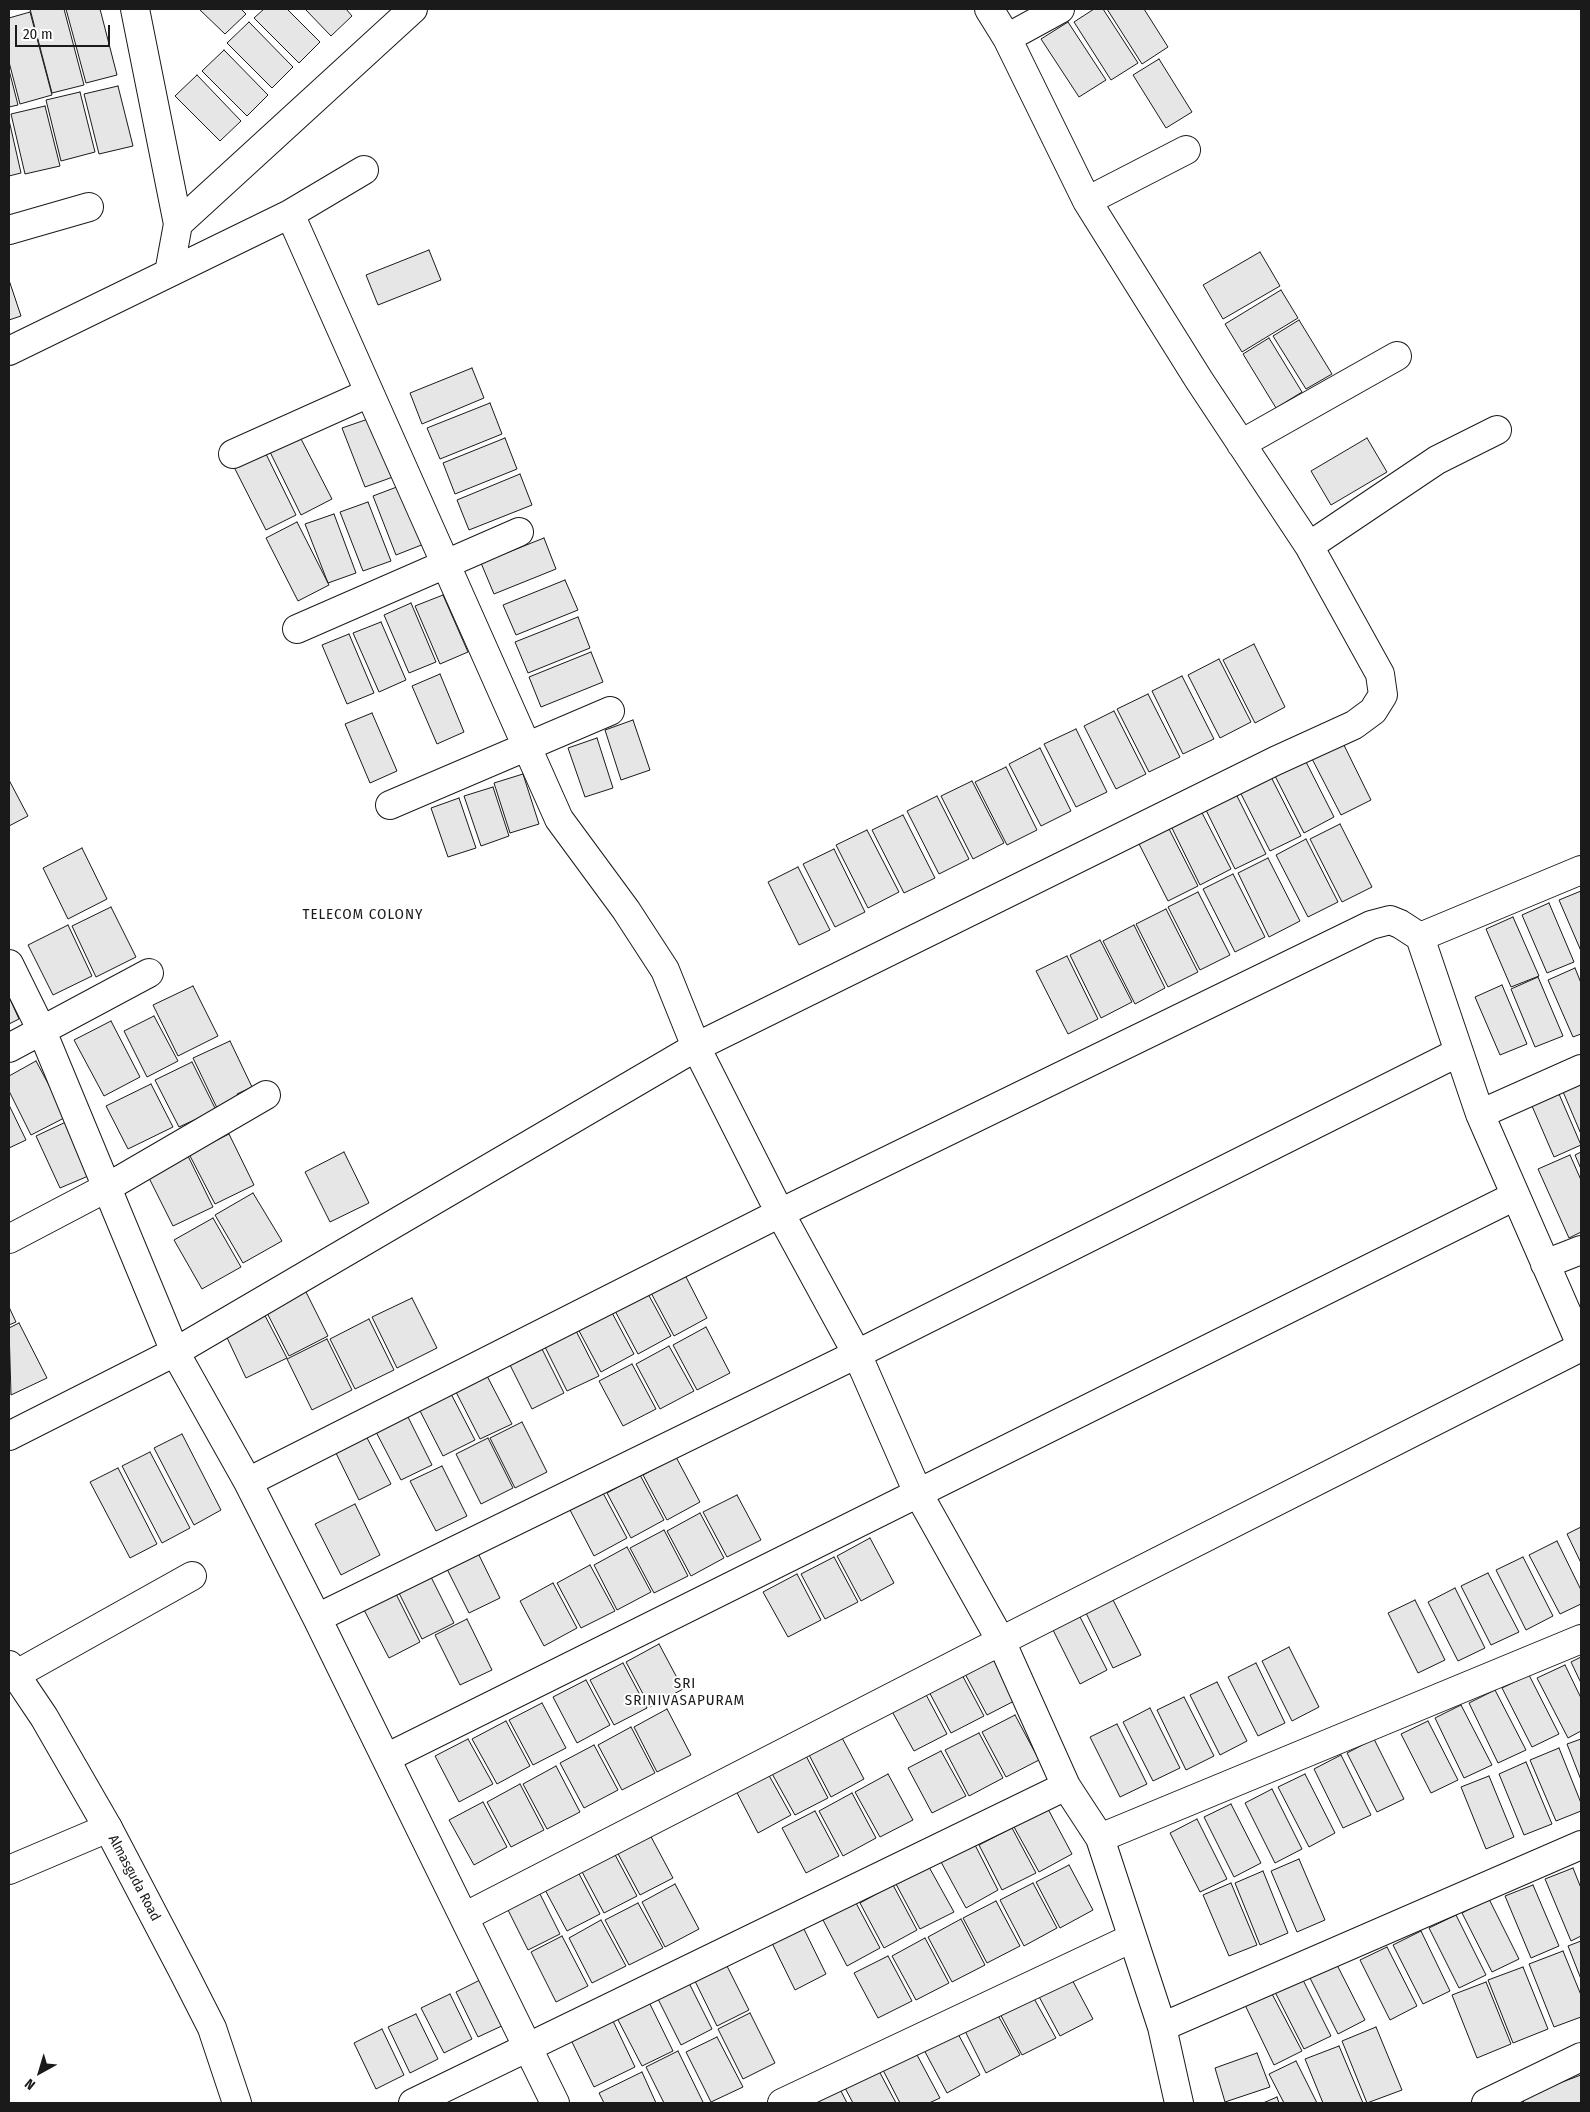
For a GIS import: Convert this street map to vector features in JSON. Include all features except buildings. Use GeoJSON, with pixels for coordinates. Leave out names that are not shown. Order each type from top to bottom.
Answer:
{"type":"FeatureCollection","features":[{"type":"Feature","properties":{"kind":"street"},"geometry":{"type":"LineString","coordinates":[[135,9],[178,224],[169,273]]}},
{"type":"Feature","properties":{"kind":"street"},"geometry":{"type":"LineString","coordinates":[[178,224],[413,9]]}},
{"type":"Feature","properties":{"kind":"street"},"geometry":{"type":"LineString","coordinates":[[9,1436],[175,1352],[696,1047],[1275,761],[1354,725],[1374,711],[1383,695],[1380,674],[1309,546],[1241,444],[1087,201],[1007,38],[989,9]]}},
{"type":"Feature","properties":{"kind":"street"},"geometry":{"type":"LineString","coordinates":[[1007,38],[1060,9]]}},
{"type":"Feature","properties":{"kind":"street"},"geometry":{"type":"LineString","coordinates":[[1087,201],[1186,150]]}},
{"type":"Feature","properties":{"kind":"street"},"geometry":{"type":"LineString","coordinates":[[9,351],[290,214],[364,170]]}},
{"type":"Feature","properties":{"kind":"street"},"geometry":{"type":"LineString","coordinates":[[9,230],[89,207]]}},
{"type":"Feature","properties":{"kind":"street"},"geometry":{"type":"LineString","coordinates":[[290,214],[559,818],[626,910],[665,970],[696,1047],[780,1213],[857,1354],[918,1493],[1001,1641],[1066,1786],[1100,1838],[1162,2027],[1179,2103]]}},
{"type":"Feature","properties":{"kind":"street"},"geometry":{"type":"LineString","coordinates":[[1241,444],[1398,356]]}},
{"type":"Feature","properties":{"kind":"street"},"geometry":{"type":"LineString","coordinates":[[234,454],[370,393]]}},
{"type":"Feature","properties":{"kind":"street"},"geometry":{"type":"LineString","coordinates":[[1309,546],[1437,460],[1497,430]]}},
{"type":"Feature","properties":{"kind":"street"},"geometry":{"type":"LineString","coordinates":[[297,629],[519,532]]}},
{"type":"Feature","properties":{"kind":"street"},"geometry":{"type":"LineString","coordinates":[[390,805],[610,710]]}},
{"type":"Feature","properties":{"kind":"street"},"geometry":{"type":"LineString","coordinates":[[1420,937],[1581,870]]}},
{"type":"Feature","properties":{"kind":"street"},"geometry":{"type":"LineString","coordinates":[[248,1482],[780,1213],[1371,925],[1390,920],[1420,937],[1457,1053],[1480,1114],[1581,1346],[464,1917]]}},
{"type":"Feature","properties":{"kind":"street"},"geometry":{"type":"LineString","coordinates":[[9,964],[42,1031],[175,1352],[248,1482],[555,2103]]}},
{"type":"Feature","properties":{"kind":"street"},"geometry":{"type":"LineString","coordinates":[[9,1048],[149,973]]}},
{"type":"Feature","properties":{"kind":"street"},"geometry":{"type":"LineString","coordinates":[[316,1618],[857,1354],[1457,1053]]}},
{"type":"Feature","properties":{"kind":"street"},"geometry":{"type":"LineString","coordinates":[[1480,1114],[1581,1069]]}},
{"type":"Feature","properties":{"kind":"street"},"geometry":{"type":"LineString","coordinates":[[9,1239],[106,1188],[266,1095]]}},
{"type":"Feature","properties":{"kind":"street"},"geometry":{"type":"LineString","coordinates":[[386,1758],[1515,1196]]}},
{"type":"Feature","properties":{"kind":"street"},"geometry":{"type":"LineString","coordinates":[[1545,1264],[1581,1250]]}},
{"type":"Feature","properties":{"kind":"street"},"geometry":{"type":"LineString","coordinates":[[12,1670],[192,1576]]}},
{"type":"Feature","properties":{"kind":"street"},"geometry":{"type":"LineString","coordinates":[[1100,1838],[1581,1639]]}},
{"type":"Feature","properties":{"kind":"street","name":"Almasguda Road"},"geometry":{"type":"LineString","coordinates":[[12,1670],[44,1717],[108,1828],[212,2028],[237,2103]]}},
{"type":"Feature","properties":{"kind":"street"},"geometry":{"type":"LineString","coordinates":[[413,2103],[529,2049],[1066,1786]]}},
{"type":"Feature","properties":{"kind":"street"},"geometry":{"type":"LineString","coordinates":[[9,1870],[108,1828]]}},
{"type":"Feature","properties":{"kind":"street"},"geometry":{"type":"LineString","coordinates":[[1162,2027],[1581,1845]]}},
{"type":"Feature","properties":{"kind":"street"},"geometry":{"type":"LineString","coordinates":[[782,2103],[1132,1938]]}},
{"type":"Feature","properties":{"kind":"street"},"geometry":{"type":"LineString","coordinates":[[1486,2103],[1581,2057]]}},
{"type":"Feature","properties":{"kind":"district","name":"TELECOM COLONY"},"geometry":{"type":"Point","coordinates":[363,915]}},
{"type":"Feature","properties":{"kind":"district","name":"SRI SRINIVASAPURAM"},"geometry":{"type":"Point","coordinates":[685,1692]}}]}
